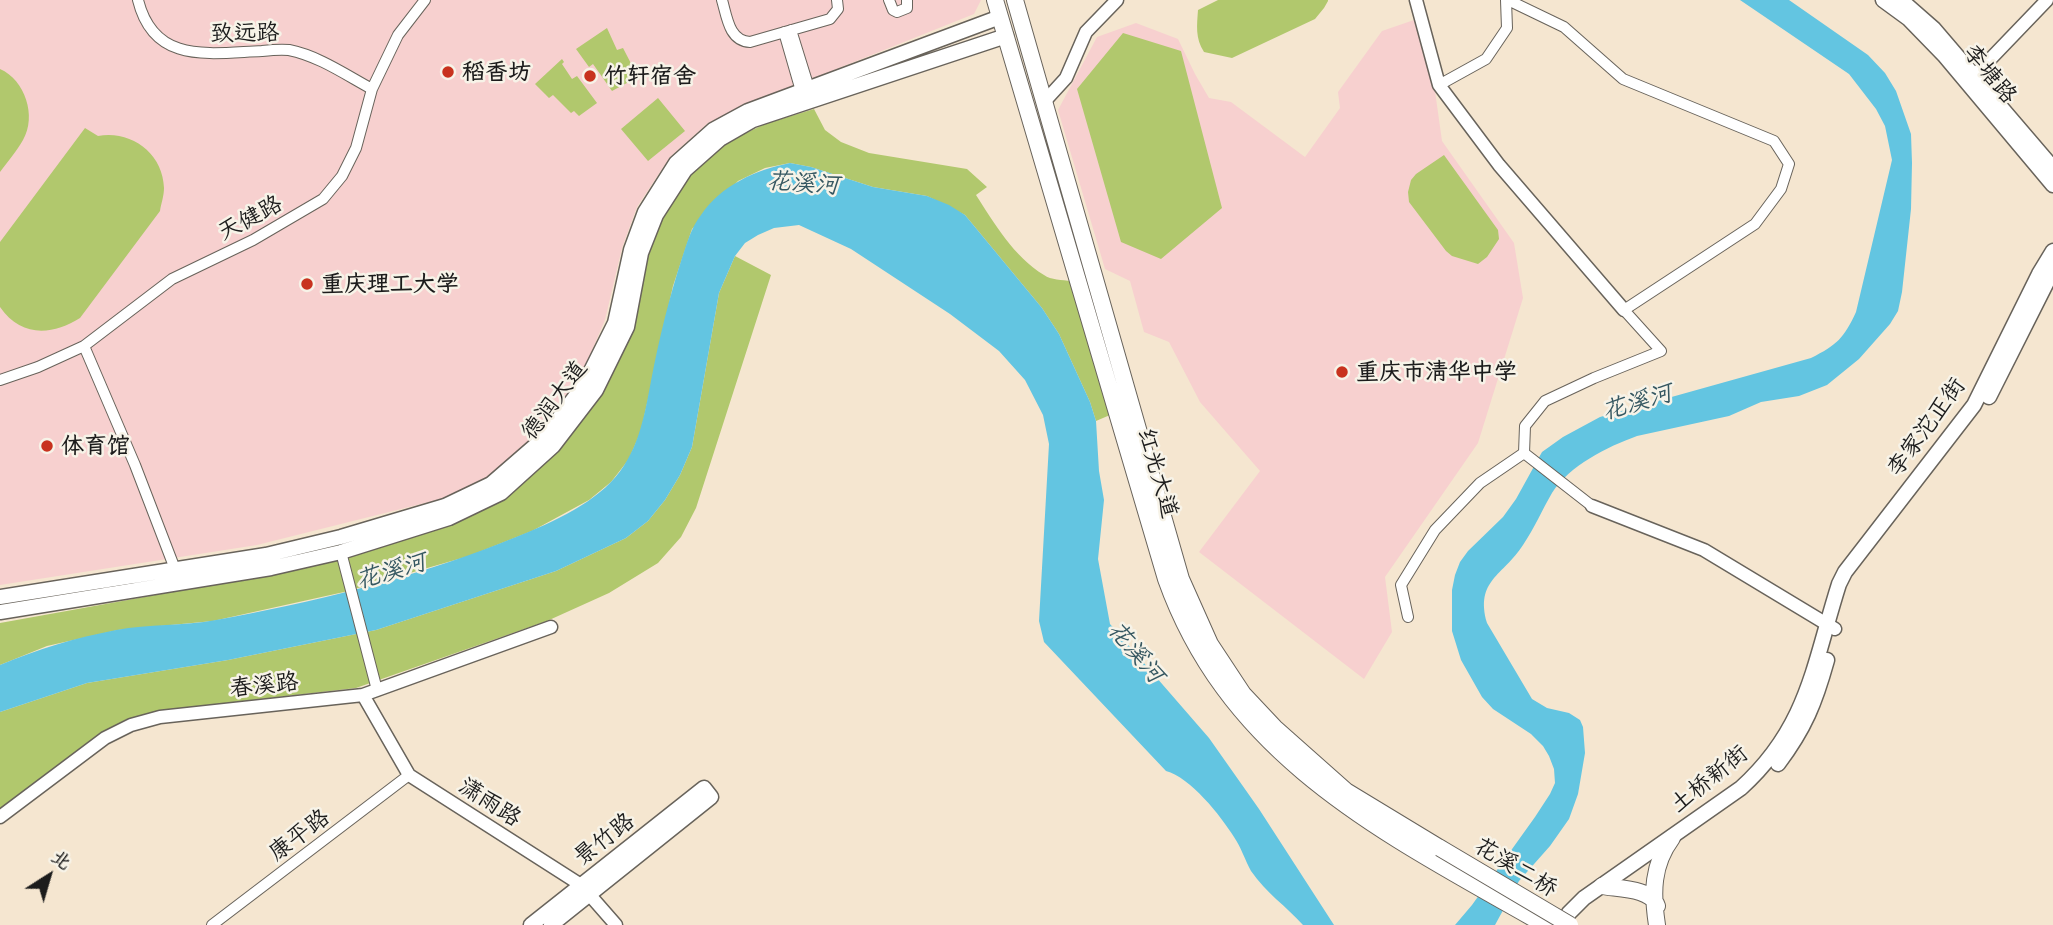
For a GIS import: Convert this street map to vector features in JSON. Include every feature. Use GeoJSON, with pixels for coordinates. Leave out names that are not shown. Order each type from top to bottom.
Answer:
{"type":"FeatureCollection","features":[{"type":"Feature","properties":{"kind":"main road","name":"红光大道"},"geometry":{"type":"LineString","coordinates":[[995,0],[1166,579],[1198,652],[1230,699],[1264,738],[1298,769],[1338,801],[1436,854]]}},
{"type":"Feature","properties":{"kind":"main road","name":"红光大道"},"geometry":{"type":"LineString","coordinates":[[1015,0],[1181,579],[1210,644],[1243,694],[1307,758],[1346,791],[1436,854]]}},
{"type":"Feature","properties":{"kind":"main road","name":"李塘路"},"geometry":{"type":"LineString","coordinates":[[1883,0],[1909,19],[1944,55],[2053,184]]}},
{"type":"Feature","properties":{"kind":"main road","name":"李塘路"},"geometry":{"type":"LineString","coordinates":[[1901,0],[1934,29],[2053,168]]}},
{"type":"Feature","properties":{"kind":"main road","name":"德润大道"},"geometry":{"type":"LineString","coordinates":[[0,597],[266,555],[341,537],[445,506],[491,484],[544,438],[584,385],[615,323],[631,250],[645,212],[676,163],[713,131],[748,111],[1000,17]]}},
{"type":"Feature","properties":{"kind":"main road","name":"德润大道"},"geometry":{"type":"LineString","coordinates":[[0,612],[343,558],[449,518],[501,493],[553,446],[596,390],[627,327],[641,253],[656,215],[685,170],[720,139],[753,120],[1006,36]]}},
{"type":"Feature","properties":{"kind":"main road","name":"李家沱正街"},"geometry":{"type":"LineString","coordinates":[[1831,627],[1839,584],[1853,560],[1974,405],[2053,251]]}},
{"type":"Feature","properties":{"kind":"main road","name":"李家沱正街"},"geometry":{"type":"LineString","coordinates":[[1831,627],[1851,575],[1983,408],[2053,270]]}},
{"type":"Feature","properties":{"kind":"main road","name":"土桥新街"},"geometry":{"type":"LineString","coordinates":[[1570,925],[1583,909],[1604,891],[1669,847],[1761,769],[1793,724],[1831,627]]}},
{"type":"Feature","properties":{"kind":"main road","name":"景竹路"},"geometry":{"type":"LineString","coordinates":[[551,925],[586,890],[708,792]]}},
{"type":"Feature","properties":{"kind":"main road"},"geometry":{"type":"LineString","coordinates":[[1657,914],[1655,873],[1669,847]]}},
{"type":"Feature","properties":{"kind":"main road","name":"花溪二桥"},"geometry":{"type":"LineString","coordinates":[[1436,854],[1545,925]]}},
{"type":"Feature","properties":{"kind":"main road","name":"花溪二桥"},"geometry":{"type":"LineString","coordinates":[[1436,854],[1570,925]]}},
{"type":"Feature","properties":{"kind":"main road","name":"景竹路"},"geometry":{"type":"LineString","coordinates":[[531,925],[586,890]]}},
{"type":"Feature","properties":{"kind":"main road","name":"土桥新街"},"geometry":{"type":"LineString","coordinates":[[1561,925],[1576,905],[1604,891]]}},
{"type":"Feature","properties":{"kind":"main road"},"geometry":{"type":"LineString","coordinates":[[1604,891],[1642,893],[1657,914]]}},
{"type":"Feature","properties":{"kind":"street","name":"致远路"},"geometry":{"type":"LineString","coordinates":[[138,0],[144,23],[153,34],[172,46],[196,54],[286,50],[309,55],[372,89]]}},
{"type":"Feature","properties":{"kind":"street","name":"天健路"},"geometry":{"type":"LineString","coordinates":[[0,380],[38,367],[84,346],[172,279],[253,240],[323,199],[342,176],[356,148],[372,89],[398,36],[425,0]]}},
{"type":"Feature","properties":{"kind":"street"},"geometry":{"type":"LineString","coordinates":[[722,0],[732,31],[739,40],[750,42],[830,19],[838,9],[837,0]]}},
{"type":"Feature","properties":{"kind":"street"},"geometry":{"type":"LineString","coordinates":[[889,0],[893,10],[898,12],[907,8],[908,0]]}},
{"type":"Feature","properties":{"kind":"street"},"geometry":{"type":"LineString","coordinates":[[1044,102],[1066,78],[1086,32],[1117,0]]}},
{"type":"Feature","properties":{"kind":"street"},"geometry":{"type":"LineString","coordinates":[[1416,0],[1439,85],[1499,165],[1661,351],[1545,401],[1525,426],[1524,453]]}},
{"type":"Feature","properties":{"kind":"street"},"geometry":{"type":"LineString","coordinates":[[1439,85],[1486,59],[1507,28],[1507,0],[1564,27],[1623,79],[1774,141],[1789,164],[1781,189],[1755,224],[1624,310]]}},
{"type":"Feature","properties":{"kind":"street"},"geometry":{"type":"LineString","coordinates":[[1975,75],[2047,0]]}},
{"type":"Feature","properties":{"kind":"street"},"geometry":{"type":"LineString","coordinates":[[788,31],[805,89]]}},
{"type":"Feature","properties":{"kind":"street"},"geometry":{"type":"LineString","coordinates":[[84,346],[135,465],[175,569]]}},
{"type":"Feature","properties":{"kind":"street"},"geometry":{"type":"LineString","coordinates":[[1524,453],[1592,506],[1704,550],[1831,627]]}},
{"type":"Feature","properties":{"kind":"street"},"geometry":{"type":"LineString","coordinates":[[1408,617],[1401,585],[1435,530],[1480,483],[1524,453]]}},
{"type":"Feature","properties":{"kind":"street"},"geometry":{"type":"LineString","coordinates":[[343,558],[377,690]]}},
{"type":"Feature","properties":{"kind":"street","name":"春溪路"},"geometry":{"type":"LineString","coordinates":[[0,817],[105,738],[131,725],[160,717],[362,695],[551,627]]}},
{"type":"Feature","properties":{"kind":"street","name":"潇雨路"},"geometry":{"type":"LineString","coordinates":[[362,695],[410,775],[586,890],[616,925]]}},
{"type":"Feature","properties":{"kind":"street","name":"康平路"},"geometry":{"type":"LineString","coordinates":[[212,925],[410,775]]}},
{"type":"Feature","properties":{"kind":"shaded area","name":"重庆理工大学"},"geometry":{"type":"Polygon","coordinates":[[[0,0],[981,0],[974,14],[708,123],[670,157],[637,207],[622,248],[605,320],[579,381],[538,433],[488,478],[441,499],[257,545],[0,585],[0,0]]]}},
{"type":"Feature","properties":{"kind":"shaded area","name":"重庆市清华中学"},"geometry":{"type":"Polygon","coordinates":[[[1414,20],[1435,91],[1442,141],[1514,243],[1523,298],[1478,443],[1385,577],[1392,632],[1364,679],[1199,552],[1260,471],[1200,402],[1169,342],[1144,332],[1130,281],[1105,269],[1058,110],[1097,37],[1136,23],[1178,39],[1209,98],[1231,102],[1305,157],[1340,108],[1338,92],[1382,31],[1414,20]]]}},
{"type":"Feature","properties":{"kind":"green space"},"geometry":{"type":"Polygon","coordinates":[[[1218,0],[1328,1],[1315,19],[1232,58],[1204,52],[1198,37],[1198,10],[1218,0]]]}},
{"type":"Feature","properties":{"kind":"green space"},"geometry":{"type":"Polygon","coordinates":[[[607,28],[617,50],[623,48],[638,77],[612,91],[593,64],[589,67],[576,49],[607,28]]]}},
{"type":"Feature","properties":{"kind":"green space"},"geometry":{"type":"Polygon","coordinates":[[[1123,33],[1181,51],[1222,208],[1161,259],[1121,242],[1077,89],[1123,33]]]}},
{"type":"Feature","properties":{"kind":"green space"},"geometry":{"type":"Polygon","coordinates":[[[562,59],[562,64],[572,79],[577,76],[597,103],[579,116],[574,111],[571,113],[553,95],[549,98],[535,84],[562,59]]]}},
{"type":"Feature","properties":{"kind":"green space"},"geometry":{"type":"Polygon","coordinates":[[[0,69],[9,74],[22,90],[29,120],[23,140],[0,172],[0,69]]]}},
{"type":"Feature","properties":{"kind":"green space"},"geometry":{"type":"Polygon","coordinates":[[[658,98],[685,131],[648,161],[621,129],[658,98]]]}},
{"type":"Feature","properties":{"kind":"green space"},"geometry":{"type":"Polygon","coordinates":[[[814,109],[825,130],[841,142],[869,153],[967,169],[987,187],[976,195],[1014,249],[1033,268],[1047,277],[1071,281],[1110,415],[1096,421],[1059,334],[1042,308],[965,215],[927,196],[873,187],[811,167],[790,163],[765,168],[738,181],[692,229],[673,286],[641,431],[629,459],[611,482],[589,500],[532,531],[469,556],[344,592],[213,621],[118,630],[47,646],[0,665],[0,623],[272,574],[348,557],[558,449],[662,217],[690,173],[723,144],[765,124],[814,109]]]}},
{"type":"Feature","properties":{"kind":"green space"},"geometry":{"type":"Polygon","coordinates":[[[85,128],[98,136],[110,135],[133,141],[151,155],[162,175],[164,191],[160,211],[80,318],[59,328],[27,329],[8,317],[0,307],[0,242],[85,128]]]}},
{"type":"Feature","properties":{"kind":"green space"},"geometry":{"type":"Polygon","coordinates":[[[1444,155],[1498,230],[1499,239],[1487,257],[1478,264],[1452,256],[1446,251],[1409,202],[1411,180],[1444,155]]]}},
{"type":"Feature","properties":{"kind":"green space"},"geometry":{"type":"Polygon","coordinates":[[[735,256],[771,275],[696,508],[681,537],[658,563],[609,593],[547,621],[356,688],[157,711],[127,719],[102,733],[0,811],[0,712],[87,683],[228,660],[376,630],[556,571],[626,538],[648,521],[665,500],[692,447],[719,293],[735,256]]]}},
{"type":"Feature","properties":{"kind":"water"},"geometry":{"type":"Polygon","coordinates":[[[1740,0],[1789,0],[1868,55],[1885,73],[1896,91],[1911,134],[1912,163],[1911,209],[1898,311],[1859,359],[1827,385],[1799,396],[1761,402],[1729,416],[1625,440],[1579,466],[1552,493],[1523,545],[1488,588],[1484,609],[1487,623],[1532,699],[1547,708],[1569,713],[1580,720],[1585,753],[1578,794],[1569,819],[1550,846],[1519,881],[1495,925],[1455,925],[1535,817],[1555,783],[1554,769],[1543,746],[1531,734],[1493,709],[1482,697],[1461,660],[1452,631],[1452,590],[1460,562],[1503,517],[1542,452],[1563,437],[1600,417],[1811,358],[1839,340],[1856,312],[1892,160],[1885,126],[1876,109],[1849,74],[1740,0]]]}},
{"type":"Feature","properties":{"kind":"water","name":"花溪河"},"geometry":{"type":"Polygon","coordinates":[[[790,163],[873,187],[927,196],[949,205],[965,215],[1042,308],[1059,334],[1096,421],[1104,500],[1098,559],[1110,624],[1209,738],[1259,809],[1334,925],[1303,925],[1270,893],[1251,871],[1234,837],[1204,798],[1185,781],[1166,771],[1044,642],[1039,621],[1049,444],[1043,415],[1025,380],[999,351],[950,314],[851,249],[799,225],[774,228],[758,235],[745,243],[735,256],[719,293],[692,447],[665,500],[648,521],[626,538],[556,571],[376,630],[228,660],[87,683],[0,712],[0,665],[28,654],[71,640],[116,630],[216,620],[360,588],[501,543],[545,525],[600,492],[620,471],[634,447],[673,288],[692,230],[709,204],[729,187],[752,175],[790,163]]]}},
{"type":"Feature","properties":{"kind":"place","name":"稻香坊"},"geometry":{"type":"Point","coordinates":[448,72]}},
{"type":"Feature","properties":{"kind":"place","name":"竹轩宿舍"},"geometry":{"type":"Point","coordinates":[590,76]}},
{"type":"Feature","properties":{"kind":"place","name":"重庆理工大学"},"geometry":{"type":"Point","coordinates":[307,284]}},
{"type":"Feature","properties":{"kind":"place","name":"重庆市清华中学"},"geometry":{"type":"Point","coordinates":[1342,372]}},
{"type":"Feature","properties":{"kind":"place","name":"体育馆"},"geometry":{"type":"Point","coordinates":[47,446]}}]}
